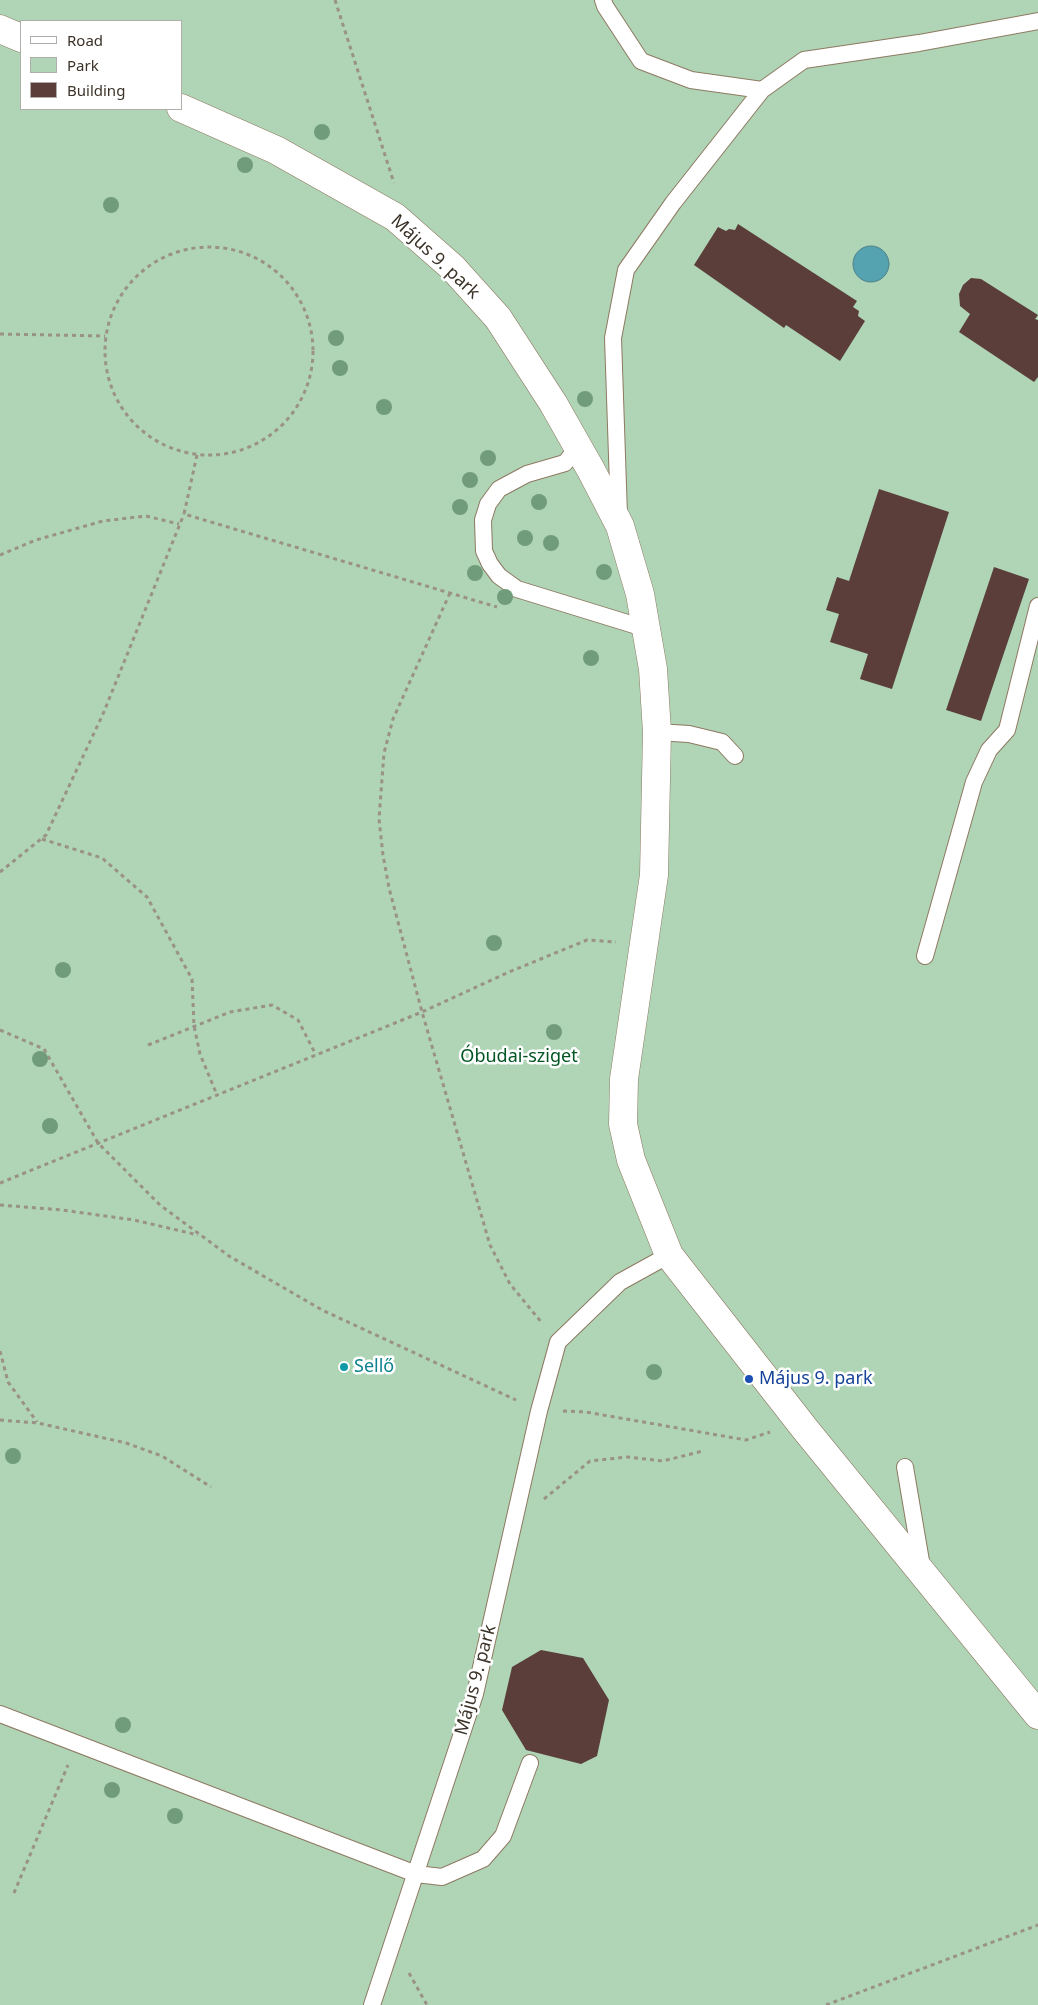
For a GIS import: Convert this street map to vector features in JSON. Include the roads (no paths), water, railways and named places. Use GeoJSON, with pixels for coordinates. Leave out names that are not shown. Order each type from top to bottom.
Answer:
{"type":"FeatureCollection","features":[{"type":"Feature","properties":{"kind":"street"},"geometry":{"type":"LineString","coordinates":[[0,29],[20,38]]}},
{"type":"Feature","properties":{"kind":"street","name":"Május 9. park"},"geometry":{"type":"LineString","coordinates":[[182,108],[276,150],[394,217],[453,268],[498,318],[553,403],[592,470],[620,526],[640,594],[653,669],[657,732],[654,875],[624,1079],[623,1124],[630,1160],[669,1255],[806,1429],[1038,1715]]}},
{"type":"Feature","properties":{"kind":"lane"},"geometry":{"type":"LineString","coordinates":[[603,0],[641,61],[691,80],[762,90]]}},
{"type":"Feature","properties":{"kind":"lane"},"geometry":{"type":"LineString","coordinates":[[620,526],[613,338],[626,270],[673,203],[762,90],[804,60],[919,43],[1038,21]]}},
{"type":"Feature","properties":{"kind":"lane"},"geometry":{"type":"LineString","coordinates":[[576,442],[573,453],[565,463],[528,474],[499,489],[488,504],[482,536],[484,551],[490,564],[499,576],[517,589],[647,628]]}},
{"type":"Feature","properties":{"kind":"lane"},"geometry":{"type":"LineString","coordinates":[[554,466],[592,470]]}},
{"type":"Feature","properties":{"kind":"lane"},"geometry":{"type":"LineString","coordinates":[[925,956],[974,782],[990,750],[1007,730],[1038,606]]}},
{"type":"Feature","properties":{"kind":"lane"},"geometry":{"type":"LineString","coordinates":[[657,732],[689,734],[722,742],[734,756]]}},
{"type":"Feature","properties":{"kind":"lane","name":"Május 9. park"},"geometry":{"type":"LineString","coordinates":[[372,2005],[475,1694],[539,1411],[558,1342],[620,1282],[669,1255]]}},
{"type":"Feature","properties":{"kind":"lane"},"geometry":{"type":"LineString","coordinates":[[905,1467],[923,1574]]}},
{"type":"Feature","properties":{"kind":"lane"},"geometry":{"type":"LineString","coordinates":[[0,1714],[416,1874],[442,1877],[483,1859],[503,1836],[530,1763]]}},
{"type":"Feature","properties":{"kind":"water"},"geometry":{"type":"Polygon","coordinates":[[[871,246],[883,252],[889,264],[883,276],[871,282],[859,276],[853,264],[859,252],[871,246]]]}},
{"type":"Feature","properties":{"kind":"place","name":"Sellő"},"geometry":{"type":"Point","coordinates":[344,1367]}},
{"type":"Feature","properties":{"kind":"place","name":"Május 9. park"},"geometry":{"type":"Point","coordinates":[749,1379]}},
{"type":"Feature","properties":{"kind":"park label","name":"Óbudai-sziget"},"geometry":{"type":"Point","coordinates":[519,1057]}}]}
